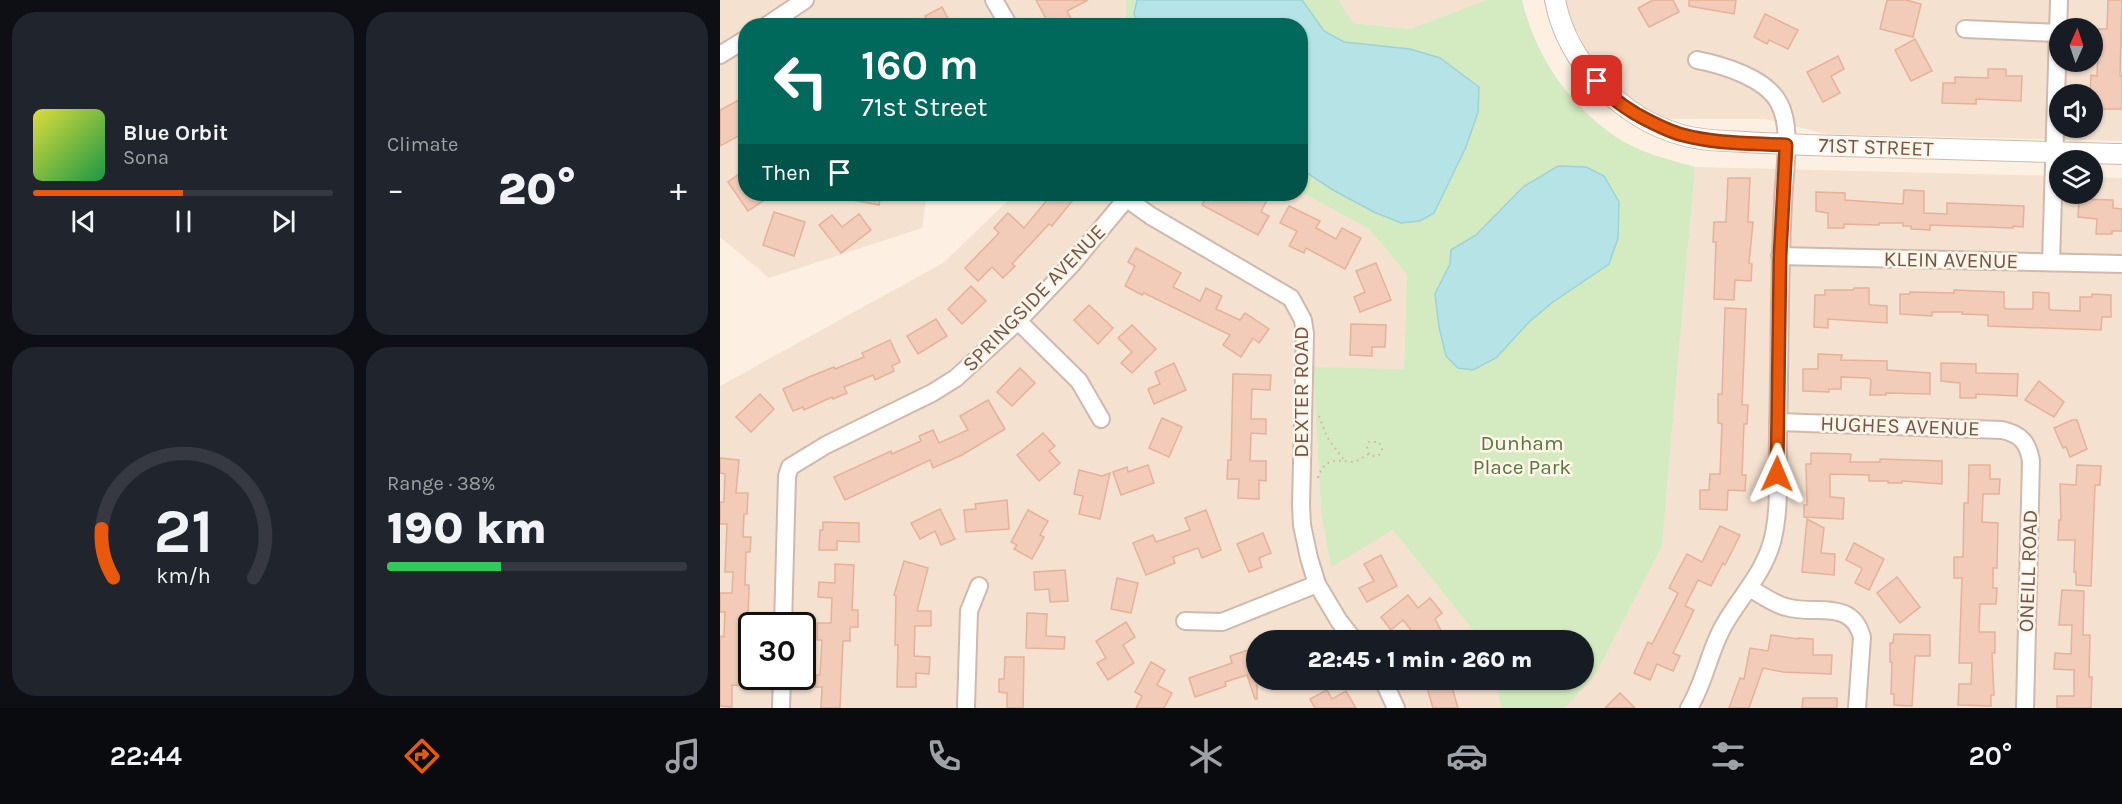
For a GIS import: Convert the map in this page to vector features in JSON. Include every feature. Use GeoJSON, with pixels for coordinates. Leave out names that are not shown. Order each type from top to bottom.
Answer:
{"type":"FeatureCollection","features":[{"type":"Feature","properties":{"kind":"street"},"geometry":{"type":"LineString","coordinates":[[778,18],[805,0]]}},
{"type":"Feature","properties":{"kind":"street"},"geometry":{"type":"LineString","coordinates":[[994,0],[1004,18]]}},
{"type":"Feature","properties":{"kind":"street","name":"71ST STREET"},"geometry":{"type":"LineString","coordinates":[[1555,0],[1560,22],[1570,44],[1604,91],[1625,107],[1682,135],[1717,141],[1786,145],[2049,152]]}},
{"type":"Feature","properties":{"kind":"street"},"geometry":{"type":"LineString","coordinates":[[2058,0],[2058,18]]}},
{"type":"Feature","properties":{"kind":"street"},"geometry":{"type":"LineString","coordinates":[[1965,28],[2049,33]]}},
{"type":"Feature","properties":{"kind":"street"},"geometry":{"type":"LineString","coordinates":[[720,55],[738,45]]}},
{"type":"Feature","properties":{"kind":"street"},"geometry":{"type":"LineString","coordinates":[[1689,708],[1704,679],[1724,625],[1760,572],[1769,552],[1774,530],[1780,256],[1786,145],[1785,116],[1778,101],[1767,89],[1724,65],[1697,60]]}},
{"type":"Feature","properties":{"kind":"street"},"geometry":{"type":"LineString","coordinates":[[2055,150],[2057,72]]}},
{"type":"Feature","properties":{"kind":"street","name":"71ST STREET"},"geometry":{"type":"LineString","coordinates":[[2103,153],[2122,154]]}},
{"type":"Feature","properties":{"kind":"street","name":"SPRINGSIDE AVENUE"},"geometry":{"type":"LineString","coordinates":[[783,612],[787,477],[790,467],[826,446],[932,393],[956,378],[1018,321],[1077,258],[1119,201]]}},
{"type":"Feature","properties":{"kind":"street","name":"DEXTER ROAD"},"geometry":{"type":"LineString","coordinates":[[1130,201],[1151,216],[1271,285],[1291,298],[1298,309],[1305,334],[1302,515],[1305,541],[1317,584],[1346,630]]}},
{"type":"Feature","properties":{"kind":"street"},"geometry":{"type":"LineString","coordinates":[[2051,262],[2053,204]]}},
{"type":"Feature","properties":{"kind":"street","name":"KLEIN AVENUE"},"geometry":{"type":"LineString","coordinates":[[1780,256],[2122,264]]}},
{"type":"Feature","properties":{"kind":"street"},"geometry":{"type":"LineString","coordinates":[[1018,321],[1079,381],[1101,419]]}},
{"type":"Feature","properties":{"kind":"street","name":"HUGHES AVENUE"},"geometry":{"type":"LineString","coordinates":[[1778,422],[2002,430],[2021,438]]}},
{"type":"Feature","properties":{"kind":"street","name":"ONEILL ROAD"},"geometry":{"type":"LineString","coordinates":[[2021,438],[2028,446],[2031,461],[2025,708]]}},
{"type":"Feature","properties":{"kind":"street"},"geometry":{"type":"LineString","coordinates":[[1185,621],[1222,622],[1317,584]]}},
{"type":"Feature","properties":{"kind":"street"},"geometry":{"type":"LineString","coordinates":[[966,708],[969,611],[979,586]]}},
{"type":"Feature","properties":{"kind":"street"},"geometry":{"type":"LineString","coordinates":[[1749,588],[1787,608],[1840,612],[1854,619],[1862,637],[1857,708]]}},
{"type":"Feature","properties":{"kind":"street"},"geometry":{"type":"LineString","coordinates":[[781,708],[782,690]]}},
{"type":"Feature","properties":{"kind":"street"},"geometry":{"type":"LineString","coordinates":[[1388,690],[1396,708]]}},
{"type":"Feature","properties":{"kind":"path"},"geometry":{"type":"LineString","coordinates":[[1319,416],[1327,437],[1344,460]]}},
{"type":"Feature","properties":{"kind":"path"},"geometry":{"type":"LineString","coordinates":[[1317,481],[1322,468],[1328,463],[1344,460],[1355,462],[1369,454],[1379,455],[1381,444],[1377,441],[1369,442],[1366,447],[1369,454]]}},
{"type":"Feature","properties":{"kind":"shaded area"},"geometry":{"type":"Polygon","coordinates":[[[720,0],[1126,0],[1126,18],[738,18],[738,201],[926,201],[922,228],[769,278],[720,237],[720,0]]]}},
{"type":"Feature","properties":{"kind":"shaded area"},"geometry":{"type":"Polygon","coordinates":[[[1339,0],[1486,0],[1410,29],[1353,23],[1339,0]]]}},
{"type":"Feature","properties":{"kind":"shaded area"},"geometry":{"type":"Polygon","coordinates":[[[1565,0],[2122,0],[2122,141],[1827,134],[1765,119],[1668,119],[1640,105],[1612,83],[1591,59],[1575,28],[1565,0]]]}},
{"type":"Feature","properties":{"kind":"shaded area"},"geometry":{"type":"Polygon","coordinates":[[[1695,167],[2049,176],[2049,204],[2103,204],[2103,177],[2122,178],[2122,708],[1565,708],[1581,690],[1594,690],[1594,676],[1662,546],[1695,167]]]}},
{"type":"Feature","properties":{"kind":"shaded area"},"geometry":{"type":"Polygon","coordinates":[[[1308,196],[1369,229],[1407,274],[1404,369],[1313,368],[1321,513],[1331,566],[1393,530],[1473,630],[1246,630],[1246,690],[1498,690],[1501,708],[720,708],[720,386],[943,263],[1008,201],[1308,201],[1308,196]]]}},
{"type":"Feature","properties":{"kind":"green space","name":"Dunham Place Park"},"geometry":{"type":"Polygon","coordinates":[[[1126,0],[1339,0],[1353,23],[1410,29],[1486,0],[1522,0],[1535,40],[1544,58],[1555,76],[1581,108],[1622,141],[1653,154],[1695,167],[1662,546],[1594,676],[1594,630],[1473,630],[1393,530],[1331,567],[1321,513],[1313,367],[1404,369],[1407,274],[1369,229],[1308,196],[1308,18],[1126,18],[1126,0]]]}},
{"type":"Feature","properties":{"kind":"green space","name":"Dunham Place Park"},"geometry":{"type":"Polygon","coordinates":[[[1498,690],[1581,690],[1565,708],[1501,708],[1498,690]]]}},
{"type":"Feature","properties":{"kind":"water"},"geometry":{"type":"Polygon","coordinates":[[[1137,0],[1302,0],[1324,31],[1344,42],[1410,49],[1440,58],[1479,87],[1478,112],[1466,147],[1434,213],[1420,221],[1401,223],[1374,212],[1308,174],[1308,18],[1136,18],[1134,14],[1137,0]]]}},
{"type":"Feature","properties":{"kind":"water"},"geometry":{"type":"Polygon","coordinates":[[[1558,166],[1586,167],[1604,176],[1619,202],[1618,238],[1609,264],[1553,302],[1529,322],[1496,358],[1473,370],[1458,368],[1446,356],[1439,327],[1435,294],[1450,264],[1451,250],[1476,235],[1523,187],[1558,166]]]}},
{"type":"Feature","properties":{"kind":"building"},"geometry":{"type":"Polygon","coordinates":[[[1036,0],[1088,0],[1067,11],[1071,18],[1046,18],[1036,0]]]}},
{"type":"Feature","properties":{"kind":"building"},"geometry":{"type":"Polygon","coordinates":[[[1653,0],[1673,0],[1679,12],[1649,27],[1638,8],[1653,0]]]}},
{"type":"Feature","properties":{"kind":"building"},"geometry":{"type":"Polygon","coordinates":[[[1689,0],[1736,0],[1734,14],[1689,6],[1689,0]]]}},
{"type":"Feature","properties":{"kind":"building"},"geometry":{"type":"Polygon","coordinates":[[[1887,0],[1906,0],[1921,4],[1913,37],[1880,29],[1887,0]]]}},
{"type":"Feature","properties":{"kind":"building"},"geometry":{"type":"Polygon","coordinates":[[[2108,0],[2122,0],[2120,76],[2122,76],[2122,109],[2103,109],[2103,84],[2091,84],[2091,75],[2097,76],[2097,72],[2103,72],[2103,29],[2107,29],[2108,0]]]}},
{"type":"Feature","properties":{"kind":"building"},"geometry":{"type":"Polygon","coordinates":[[[942,7],[948,18],[926,18],[925,16],[942,7]]]}},
{"type":"Feature","properties":{"kind":"building"},"geometry":{"type":"Polygon","coordinates":[[[1765,14],[1798,30],[1788,49],[1769,40],[1767,44],[1754,37],[1765,14]]]}},
{"type":"Feature","properties":{"kind":"building"},"geometry":{"type":"Polygon","coordinates":[[[1915,39],[1932,71],[1911,81],[1895,50],[1915,39]]]}},
{"type":"Feature","properties":{"kind":"building"},"geometry":{"type":"Polygon","coordinates":[[[1838,56],[1844,69],[1831,76],[1840,93],[1823,102],[1807,72],[1838,56]]]}},
{"type":"Feature","properties":{"kind":"building"},"geometry":{"type":"Polygon","coordinates":[[[1988,69],[2006,69],[2006,76],[2022,76],[2021,101],[1976,99],[1976,104],[1942,103],[1943,83],[1955,83],[1955,77],[1988,78],[1988,69]]]}},
{"type":"Feature","properties":{"kind":"building"},"geometry":{"type":"Polygon","coordinates":[[[738,101],[738,136],[720,146],[720,110],[738,101]]]}},
{"type":"Feature","properties":{"kind":"building"},"geometry":{"type":"Polygon","coordinates":[[[738,175],[738,196],[728,182],[738,175]]]}},
{"type":"Feature","properties":{"kind":"building"},"geometry":{"type":"Polygon","coordinates":[[[1728,178],[1750,178],[1748,222],[1753,222],[1749,263],[1752,264],[1751,281],[1735,280],[1734,300],[1714,299],[1716,242],[1713,242],[1714,222],[1726,222],[1728,178]]]}},
{"type":"Feature","properties":{"kind":"building"},"geometry":{"type":"Polygon","coordinates":[[[1904,190],[1924,191],[1924,213],[1947,214],[1947,203],[2024,206],[2023,227],[1930,225],[1930,230],[1911,229],[1911,226],[1903,226],[1903,223],[1879,223],[1879,225],[1844,224],[1844,228],[1828,228],[1828,213],[1816,211],[1816,192],[1845,193],[1845,200],[1903,204],[1904,190]]]}},
{"type":"Feature","properties":{"kind":"building"},"geometry":{"type":"Polygon","coordinates":[[[2103,200],[2113,200],[2113,208],[2122,209],[2122,231],[2112,231],[2112,234],[2096,234],[2097,219],[2078,217],[2079,204],[2103,204],[2103,200]]]}},
{"type":"Feature","properties":{"kind":"building"},"geometry":{"type":"Polygon","coordinates":[[[741,201],[763,201],[748,211],[741,201]]]}},
{"type":"Feature","properties":{"kind":"building"},"geometry":{"type":"Polygon","coordinates":[[[858,201],[880,201],[879,205],[858,201]]]}},
{"type":"Feature","properties":{"kind":"building"},"geometry":{"type":"Polygon","coordinates":[[[1046,201],[1072,201],[1052,226],[1049,224],[1012,264],[1015,266],[1003,278],[992,267],[978,281],[965,268],[999,233],[994,228],[1008,213],[1024,228],[1046,201]]]}},
{"type":"Feature","properties":{"kind":"building"},"geometry":{"type":"Polygon","coordinates":[[[1204,201],[1266,201],[1261,212],[1269,216],[1258,235],[1202,205],[1204,201]]]}},
{"type":"Feature","properties":{"kind":"building"},"geometry":{"type":"Polygon","coordinates":[[[1289,206],[1320,221],[1316,228],[1336,239],[1342,228],[1361,238],[1345,269],[1306,248],[1304,253],[1289,246],[1297,231],[1280,223],[1289,206]]]}},
{"type":"Feature","properties":{"kind":"building"},"geometry":{"type":"Polygon","coordinates":[[[774,212],[805,222],[794,256],[763,245],[774,212]]]}},
{"type":"Feature","properties":{"kind":"building"},"geometry":{"type":"Polygon","coordinates":[[[859,214],[871,230],[841,253],[819,225],[832,215],[842,227],[859,214]]]}},
{"type":"Feature","properties":{"kind":"building"},"geometry":{"type":"Polygon","coordinates":[[[1136,248],[1181,273],[1173,287],[1200,301],[1206,288],[1222,296],[1216,309],[1240,320],[1245,313],[1269,329],[1259,343],[1253,338],[1241,357],[1223,345],[1230,335],[1125,286],[1135,266],[1128,262],[1136,248]]]}},
{"type":"Feature","properties":{"kind":"building"},"geometry":{"type":"Polygon","coordinates":[[[1376,263],[1391,300],[1360,312],[1354,297],[1365,292],[1356,271],[1376,263]]]}},
{"type":"Feature","properties":{"kind":"building"},"geometry":{"type":"Polygon","coordinates":[[[971,286],[986,301],[962,324],[948,309],[971,286]]]}},
{"type":"Feature","properties":{"kind":"building"},"geometry":{"type":"Polygon","coordinates":[[[1854,288],[1869,288],[1869,304],[1887,306],[1887,323],[1828,319],[1828,328],[1814,327],[1815,295],[1825,295],[1825,290],[1853,290],[1854,288]]]}},
{"type":"Feature","properties":{"kind":"building"},"geometry":{"type":"Polygon","coordinates":[[[1954,290],[2004,292],[2006,309],[2033,309],[2033,292],[2049,293],[2051,310],[2080,311],[2080,297],[2092,297],[2092,294],[2111,295],[2111,317],[2102,317],[2101,330],[1988,326],[1988,315],[1962,314],[1963,312],[1932,312],[1932,316],[1900,314],[1900,294],[1910,294],[1910,292],[1954,293],[1954,290]]]}},
{"type":"Feature","properties":{"kind":"building"},"geometry":{"type":"Polygon","coordinates":[[[1089,305],[1113,328],[1098,344],[1074,320],[1089,305]]]}},
{"type":"Feature","properties":{"kind":"building"},"geometry":{"type":"Polygon","coordinates":[[[1725,308],[1746,309],[1742,405],[1748,405],[1747,424],[1744,424],[1742,475],[1746,475],[1745,491],[1728,490],[1727,510],[1700,509],[1700,490],[1709,490],[1710,474],[1720,474],[1722,424],[1718,423],[1718,394],[1722,394],[1725,308]]]}},
{"type":"Feature","properties":{"kind":"building"},"geometry":{"type":"Polygon","coordinates":[[[936,319],[947,336],[918,354],[907,336],[936,319]]]}},
{"type":"Feature","properties":{"kind":"building"},"geometry":{"type":"Polygon","coordinates":[[[1351,324],[1386,325],[1385,347],[1372,347],[1372,356],[1350,355],[1351,324]]]}},
{"type":"Feature","properties":{"kind":"building"},"geometry":{"type":"Polygon","coordinates":[[[1132,325],[1156,349],[1132,373],[1121,363],[1132,352],[1118,338],[1132,325]]]}},
{"type":"Feature","properties":{"kind":"building"},"geometry":{"type":"Polygon","coordinates":[[[890,340],[900,362],[892,366],[894,371],[875,380],[873,375],[844,387],[847,393],[804,410],[803,407],[793,411],[783,389],[864,357],[862,353],[890,340]]]}},
{"type":"Feature","properties":{"kind":"building"},"geometry":{"type":"Polygon","coordinates":[[[1818,354],[1842,355],[1841,360],[1887,361],[1887,370],[1930,373],[1930,394],[1870,395],[1871,380],[1868,378],[1841,377],[1841,389],[1829,389],[1829,392],[1803,391],[1803,369],[1818,369],[1818,354]]]}},
{"type":"Feature","properties":{"kind":"building"},"geometry":{"type":"Polygon","coordinates":[[[1174,363],[1186,390],[1154,404],[1148,389],[1160,384],[1155,372],[1174,363]]]}},
{"type":"Feature","properties":{"kind":"building"},"geometry":{"type":"Polygon","coordinates":[[[1941,363],[1976,364],[1976,373],[2018,374],[2017,396],[1976,394],[1976,398],[1960,398],[1960,383],[1941,381],[1941,363]]]}},
{"type":"Feature","properties":{"kind":"building"},"geometry":{"type":"Polygon","coordinates":[[[1020,368],[1035,383],[1012,406],[997,392],[1020,368]]]}},
{"type":"Feature","properties":{"kind":"building"},"geometry":{"type":"Polygon","coordinates":[[[1233,374],[1271,375],[1270,390],[1252,389],[1251,419],[1266,419],[1266,434],[1251,433],[1250,461],[1266,461],[1266,481],[1259,480],[1259,499],[1238,498],[1239,479],[1227,479],[1228,460],[1231,460],[1233,374]]]}},
{"type":"Feature","properties":{"kind":"building"},"geometry":{"type":"Polygon","coordinates":[[[2039,381],[2064,402],[2054,417],[2025,400],[2039,381]]]}},
{"type":"Feature","properties":{"kind":"building"},"geometry":{"type":"Polygon","coordinates":[[[760,394],[774,409],[751,432],[736,417],[760,394]]]}},
{"type":"Feature","properties":{"kind":"building"},"geometry":{"type":"Polygon","coordinates":[[[988,400],[1005,429],[962,455],[933,468],[930,460],[845,500],[834,477],[891,451],[892,454],[921,441],[919,436],[933,430],[939,443],[968,430],[960,416],[988,400]]]}},
{"type":"Feature","properties":{"kind":"building"},"geometry":{"type":"Polygon","coordinates":[[[1162,418],[1182,427],[1169,457],[1149,448],[1162,418]]]}},
{"type":"Feature","properties":{"kind":"building"},"geometry":{"type":"Polygon","coordinates":[[[2077,420],[2087,449],[2070,457],[2054,428],[2077,420]]]}},
{"type":"Feature","properties":{"kind":"building"},"geometry":{"type":"Polygon","coordinates":[[[1043,433],[1055,446],[1049,451],[1060,463],[1039,481],[1017,455],[1043,433]]]}},
{"type":"Feature","properties":{"kind":"building"},"geometry":{"type":"Polygon","coordinates":[[[1811,453],[1851,454],[1850,462],[1880,462],[1880,459],[1942,461],[1942,484],[1902,481],[1902,483],[1888,483],[1888,481],[1869,481],[1869,475],[1830,474],[1830,497],[1844,498],[1843,519],[1804,517],[1804,505],[1807,505],[1806,464],[1811,464],[1811,453]]]}},
{"type":"Feature","properties":{"kind":"building"},"geometry":{"type":"Polygon","coordinates":[[[720,458],[739,460],[736,493],[748,493],[743,537],[751,537],[750,552],[746,552],[745,585],[749,585],[748,612],[738,612],[738,685],[732,685],[732,707],[720,706],[720,636],[724,637],[725,612],[720,612],[720,593],[732,593],[733,572],[725,572],[727,524],[720,524],[720,502],[724,502],[725,474],[720,473],[720,458]]]}},
{"type":"Feature","properties":{"kind":"building"},"geometry":{"type":"Polygon","coordinates":[[[1148,465],[1154,483],[1121,495],[1113,472],[1127,467],[1128,472],[1148,465]]]}},
{"type":"Feature","properties":{"kind":"building"},"geometry":{"type":"Polygon","coordinates":[[[1969,465],[1990,465],[1990,479],[2000,479],[1999,494],[1983,494],[1982,522],[1998,523],[1997,568],[1993,568],[1993,588],[1997,588],[1996,604],[1980,604],[1979,632],[1995,632],[1995,653],[1992,653],[1994,695],[1991,695],[1991,706],[1958,705],[1959,684],[1971,684],[1972,663],[1959,663],[1962,578],[1954,578],[1954,557],[1963,557],[1964,503],[1968,503],[1969,465]]]}},
{"type":"Feature","properties":{"kind":"building"},"geometry":{"type":"Polygon","coordinates":[[[2077,465],[2101,466],[2100,485],[2095,485],[2091,586],[2076,585],[2075,540],[2058,540],[2059,520],[2061,520],[2060,484],[2076,485],[2077,465]]]}},
{"type":"Feature","properties":{"kind":"building"},"geometry":{"type":"Polygon","coordinates":[[[1079,470],[1102,476],[1110,473],[1100,519],[1079,514],[1083,496],[1074,494],[1079,470]]]}},
{"type":"Feature","properties":{"kind":"building"},"geometry":{"type":"Polygon","coordinates":[[[1007,500],[1009,529],[966,532],[964,510],[976,509],[975,504],[1007,500]]]}},
{"type":"Feature","properties":{"kind":"building"},"geometry":{"type":"Polygon","coordinates":[[[940,509],[955,539],[941,545],[935,531],[920,539],[911,523],[940,509]]]}},
{"type":"Feature","properties":{"kind":"building"},"geometry":{"type":"Polygon","coordinates":[[[1028,510],[1048,521],[1040,535],[1044,537],[1032,559],[1014,549],[1017,545],[1011,542],[1028,510]]]}},
{"type":"Feature","properties":{"kind":"building"},"geometry":{"type":"Polygon","coordinates":[[[1206,510],[1221,550],[1202,558],[1198,548],[1173,557],[1175,563],[1146,575],[1133,543],[1153,535],[1156,542],[1190,530],[1185,518],[1206,510]]]}},
{"type":"Feature","properties":{"kind":"building"},"geometry":{"type":"Polygon","coordinates":[[[1807,519],[1824,528],[1821,553],[1835,554],[1834,575],[1802,572],[1807,519]]]}},
{"type":"Feature","properties":{"kind":"building"},"geometry":{"type":"Polygon","coordinates":[[[823,522],[859,523],[859,542],[837,541],[837,550],[819,550],[820,530],[823,530],[823,522]]]}},
{"type":"Feature","properties":{"kind":"building"},"geometry":{"type":"Polygon","coordinates":[[[1720,526],[1740,535],[1711,586],[1698,580],[1685,606],[1694,610],[1673,653],[1680,656],[1673,671],[1657,664],[1650,680],[1634,673],[1648,642],[1652,644],[1678,593],[1669,588],[1687,554],[1702,562],[1720,526]]]}},
{"type":"Feature","properties":{"kind":"building"},"geometry":{"type":"Polygon","coordinates":[[[1263,533],[1271,553],[1259,558],[1262,567],[1249,572],[1237,544],[1263,533]]]}},
{"type":"Feature","properties":{"kind":"building"},"geometry":{"type":"Polygon","coordinates":[[[1854,543],[1884,559],[1869,590],[1855,583],[1862,569],[1846,560],[1854,543]]]}},
{"type":"Feature","properties":{"kind":"building"},"geometry":{"type":"Polygon","coordinates":[[[1381,555],[1397,586],[1367,602],[1359,588],[1374,581],[1364,564],[1381,555]]]}},
{"type":"Feature","properties":{"kind":"building"},"geometry":{"type":"Polygon","coordinates":[[[904,561],[928,568],[917,611],[931,611],[931,626],[915,626],[914,656],[930,657],[929,674],[916,673],[916,687],[897,687],[898,645],[895,645],[896,596],[894,595],[904,561]]]}},
{"type":"Feature","properties":{"kind":"building"},"geometry":{"type":"Polygon","coordinates":[[[835,564],[854,565],[852,610],[858,610],[858,627],[850,627],[850,641],[843,641],[840,708],[821,708],[822,687],[816,687],[816,675],[820,675],[822,640],[817,640],[817,623],[831,623],[832,598],[818,597],[819,582],[835,583],[835,564]]]}},
{"type":"Feature","properties":{"kind":"building"},"geometry":{"type":"Polygon","coordinates":[[[1065,570],[1068,601],[1050,602],[1049,589],[1035,590],[1034,572],[1065,570]]]}},
{"type":"Feature","properties":{"kind":"building"},"geometry":{"type":"Polygon","coordinates":[[[1897,577],[1920,607],[1900,623],[1877,593],[1897,577]]]}},
{"type":"Feature","properties":{"kind":"building"},"geometry":{"type":"Polygon","coordinates":[[[1117,578],[1138,583],[1131,613],[1111,609],[1117,578]]]}},
{"type":"Feature","properties":{"kind":"building"},"geometry":{"type":"Polygon","coordinates":[[[2062,590],[2084,591],[2083,635],[2090,635],[2091,708],[2057,708],[2057,696],[2074,696],[2074,670],[2054,669],[2055,653],[2071,654],[2072,625],[2059,625],[2062,590]]]}},
{"type":"Feature","properties":{"kind":"building"},"geometry":{"type":"Polygon","coordinates":[[[1408,595],[1418,608],[1430,598],[1442,613],[1435,619],[1441,630],[1411,630],[1403,620],[1391,630],[1381,617],[1408,595]]]}},
{"type":"Feature","properties":{"kind":"building"},"geometry":{"type":"Polygon","coordinates":[[[1027,613],[1047,614],[1046,636],[1065,637],[1064,649],[1026,648],[1027,613]]]}},
{"type":"Feature","properties":{"kind":"building"},"geometry":{"type":"Polygon","coordinates":[[[1126,622],[1135,637],[1123,645],[1134,663],[1108,680],[1097,663],[1106,658],[1096,641],[1126,622]]]}},
{"type":"Feature","properties":{"kind":"building"},"geometry":{"type":"Polygon","coordinates":[[[1894,634],[1930,635],[1930,656],[1915,656],[1912,706],[1894,705],[1894,694],[1891,694],[1890,643],[1893,643],[1894,634]]]}},
{"type":"Feature","properties":{"kind":"building"},"geometry":{"type":"Polygon","coordinates":[[[1771,635],[1813,639],[1813,655],[1832,655],[1831,674],[1783,672],[1763,668],[1749,708],[1729,708],[1740,678],[1744,679],[1750,648],[1768,651],[1771,635]]]}},
{"type":"Feature","properties":{"kind":"building"},"geometry":{"type":"Polygon","coordinates":[[[1246,651],[1246,675],[1225,682],[1226,686],[1195,697],[1189,678],[1232,663],[1230,656],[1246,651]]]}},
{"type":"Feature","properties":{"kind":"building"},"geometry":{"type":"Polygon","coordinates":[[[1005,657],[1024,657],[1023,708],[1007,708],[1007,693],[999,692],[999,679],[1004,679],[1005,657]]]}},
{"type":"Feature","properties":{"kind":"building"},"geometry":{"type":"Polygon","coordinates":[[[1151,662],[1165,670],[1157,685],[1172,693],[1164,708],[1136,708],[1142,696],[1135,692],[1151,662]]]}},
{"type":"Feature","properties":{"kind":"building"},"geometry":{"type":"Polygon","coordinates":[[[1252,690],[1257,690],[1257,699],[1252,690]]]}},
{"type":"Feature","properties":{"kind":"building"},"geometry":{"type":"Polygon","coordinates":[[[1327,690],[1332,699],[1346,691],[1356,708],[1315,708],[1310,699],[1327,690]]]}},
{"type":"Feature","properties":{"kind":"building"},"geometry":{"type":"Polygon","coordinates":[[[1453,690],[1458,708],[1433,708],[1428,691],[1453,690]]]}},
{"type":"Feature","properties":{"kind":"building"},"geometry":{"type":"Polygon","coordinates":[[[1620,693],[1635,708],[1605,708],[1620,693]]]}},
{"type":"Feature","properties":{"kind":"building"},"geometry":{"type":"Polygon","coordinates":[[[1803,698],[1837,698],[1837,708],[1802,708],[1803,698]]]}},
{"type":"Feature","properties":{"kind":"route"},"geometry":{"type":"LineString","coordinates":[[1597,81],[1604,91],[1625,107],[1682,135],[1717,141],[1786,145],[1780,256],[1777,474]]}}]}
